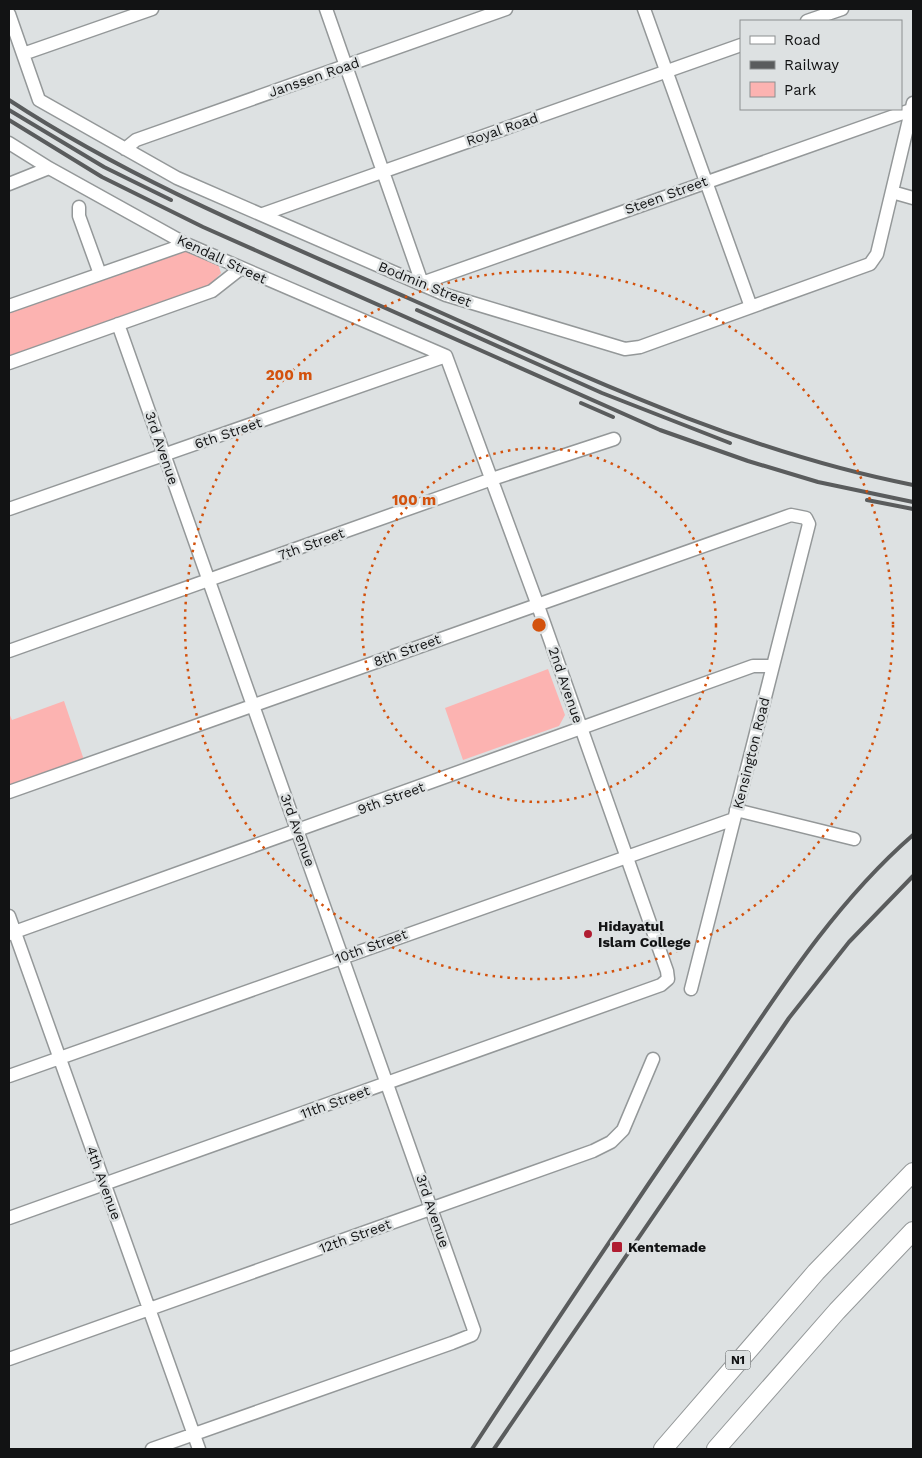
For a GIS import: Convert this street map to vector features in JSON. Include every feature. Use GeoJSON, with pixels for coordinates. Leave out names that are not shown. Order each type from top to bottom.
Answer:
{"type":"FeatureCollection","features":[{"type":"Feature","properties":{"kind":"highway","name":"N1"},"geometry":{"type":"LineString","coordinates":[[663,1449],[816,1272],[913,1172]]}},
{"type":"Feature","properties":{"kind":"highway"},"geometry":{"type":"LineString","coordinates":[[716,1449],[829,1319],[913,1231]]}},
{"type":"Feature","properties":{"kind":"street"},"geometry":{"type":"LineString","coordinates":[[9,14],[23,54],[152,9]]}},
{"type":"Feature","properties":{"kind":"street"},"geometry":{"type":"LineString","coordinates":[[326,9],[422,283]]}},
{"type":"Feature","properties":{"kind":"street","name":"Janssen Road"},"geometry":{"type":"LineString","coordinates":[[124,149],[136,140],[506,9]]}},
{"type":"Feature","properties":{"kind":"street"},"geometry":{"type":"LineString","coordinates":[[644,9],[668,71],[751,307]]}},
{"type":"Feature","properties":{"kind":"street"},"geometry":{"type":"LineString","coordinates":[[809,20],[842,9]]}},
{"type":"Feature","properties":{"kind":"street","name":"Royal Road"},"geometry":{"type":"LineString","coordinates":[[263,214],[740,45]]}},
{"type":"Feature","properties":{"kind":"street","name":"Bodmin Street"},"geometry":{"type":"LineString","coordinates":[[23,54],[39,100],[177,178],[446,295],[625,350],[640,347],[863,267],[874,259],[892,192]]}},
{"type":"Feature","properties":{"kind":"street"},"geometry":{"type":"LineString","coordinates":[[912,107],[892,192],[913,198]]}},
{"type":"Feature","properties":{"kind":"street","name":"Steen Street"},"geometry":{"type":"LineString","coordinates":[[422,283],[912,107]]}},
{"type":"Feature","properties":{"kind":"street","name":"Kendall Street"},"geometry":{"type":"LineString","coordinates":[[9,143],[49,168],[186,244],[446,356]]}},
{"type":"Feature","properties":{"kind":"street"},"geometry":{"type":"LineString","coordinates":[[9,184],[49,168]]}},
{"type":"Feature","properties":{"kind":"street"},"geometry":{"type":"LineString","coordinates":[[79,207],[79,216],[100,274]]}},
{"type":"Feature","properties":{"kind":"street"},"geometry":{"type":"LineString","coordinates":[[9,306],[186,244]]}},
{"type":"Feature","properties":{"kind":"street"},"geometry":{"type":"LineString","coordinates":[[9,363],[212,291],[240,268]]}},
{"type":"Feature","properties":{"kind":"street","name":"3rd Avenue"},"geometry":{"type":"LineString","coordinates":[[118,324],[474,1330],[472,1335],[194,1434]]}},
{"type":"Feature","properties":{"kind":"street","name":"6th Street"},"geometry":{"type":"LineString","coordinates":[[9,509],[446,356]]}},
{"type":"Feature","properties":{"kind":"street","name":"2nd Avenue"},"geometry":{"type":"LineString","coordinates":[[446,356],[492,479],[668,971],[668,979],[661,985]]}},
{"type":"Feature","properties":{"kind":"street","name":"7th Street"},"geometry":{"type":"LineString","coordinates":[[9,651],[492,479],[614,439]]}},
{"type":"Feature","properties":{"kind":"street","name":"8th Street"},"geometry":{"type":"LineString","coordinates":[[9,792],[791,515],[806,518]]}},
{"type":"Feature","properties":{"kind":"street","name":"Kensington Road"},"geometry":{"type":"LineString","coordinates":[[691,989],[809,524],[806,518]]}},
{"type":"Feature","properties":{"kind":"street","name":"9th Street"},"geometry":{"type":"LineString","coordinates":[[11,933],[582,730],[640,706],[753,666],[773,666]]}},
{"type":"Feature","properties":{"kind":"street"},"geometry":{"type":"LineString","coordinates":[[735,814],[854,839]]}},
{"type":"Feature","properties":{"kind":"street","name":"10th Street"},"geometry":{"type":"LineString","coordinates":[[9,1076],[627,855],[735,814]]}},
{"type":"Feature","properties":{"kind":"street","name":"4th Avenue"},"geometry":{"type":"LineString","coordinates":[[9,916],[11,933],[59,1058],[199,1449]]}},
{"type":"Feature","properties":{"kind":"street","name":"11th Street"},"geometry":{"type":"LineString","coordinates":[[9,1218],[661,985]]}},
{"type":"Feature","properties":{"kind":"street","name":"12th Street"},"geometry":{"type":"LineString","coordinates":[[9,1359],[593,1151],[611,1142],[623,1130],[653,1059]]}},
{"type":"Feature","properties":{"kind":"street"},"geometry":{"type":"LineString","coordinates":[[152,1449],[194,1434]]}},
{"type":"Feature","properties":{"kind":"green space"},"geometry":{"type":"Polygon","coordinates":[[[186,250],[218,264],[221,273],[210,285],[9,358],[9,311],[186,250]]]}},
{"type":"Feature","properties":{"kind":"green space"},"geometry":{"type":"Polygon","coordinates":[[[548,669],[565,715],[559,726],[463,760],[445,708],[548,669]]]}},
{"type":"Feature","properties":{"kind":"green space"},"geometry":{"type":"Polygon","coordinates":[[[64,701],[84,760],[9,786],[9,713],[12,720],[64,701]]]}},
{"type":"Feature","properties":{"kind":"railway"},"geometry":{"type":"LineString","coordinates":[[9,100],[56,130],[105,157],[204,207],[593,380],[718,430],[847,470],[913,485]]}},
{"type":"Feature","properties":{"kind":"railway"},"geometry":{"type":"LineString","coordinates":[[9,110],[104,167],[171,200]]}},
{"type":"Feature","properties":{"kind":"railway"},"geometry":{"type":"LineString","coordinates":[[9,120],[102,177],[203,227],[660,430],[748,461],[818,482],[913,502]]}},
{"type":"Feature","properties":{"kind":"railway"},"geometry":{"type":"LineString","coordinates":[[417,310],[602,393],[730,443]]}},
{"type":"Feature","properties":{"kind":"railway"},"geometry":{"type":"LineString","coordinates":[[581,403],[613,417]]}},
{"type":"Feature","properties":{"kind":"railway"},"geometry":{"type":"LineString","coordinates":[[867,500],[913,509]]}},
{"type":"Feature","properties":{"kind":"railway"},"geometry":{"type":"LineString","coordinates":[[472,1449],[619,1227],[803,958],[854,894],[913,835]]}},
{"type":"Feature","properties":{"kind":"railway"},"geometry":{"type":"LineString","coordinates":[[494,1449],[789,1018],[849,942],[913,876]]}},
{"type":"Feature","properties":{"kind":"place","name":"Hidayatul Islam College"},"geometry":{"type":"Point","coordinates":[588,934]}},
{"type":"Feature","properties":{"kind":"place","name":"Kentemade"},"geometry":{"type":"Point","coordinates":[617,1247]}}]}
